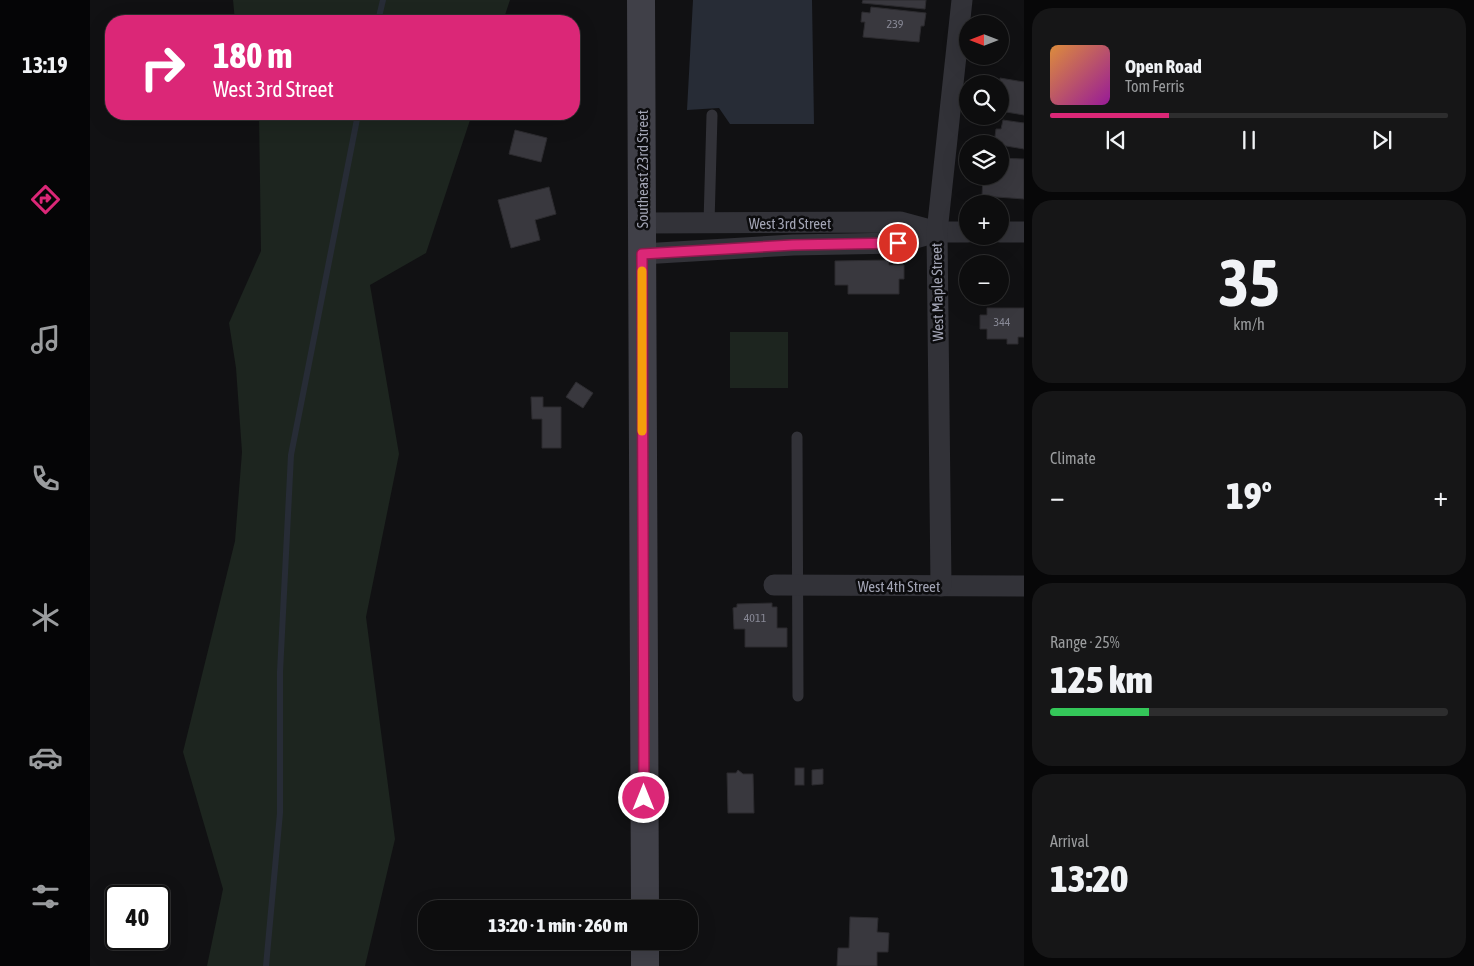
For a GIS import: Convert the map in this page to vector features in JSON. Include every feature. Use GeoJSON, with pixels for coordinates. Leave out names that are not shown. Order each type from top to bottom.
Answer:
{"type":"FeatureCollection","features":[{"type":"Feature","properties":{"kind":"street","name":"Southeast 23rd Street"},"geometry":{"type":"LineString","coordinates":[[641,0],[645,900]]}},
{"type":"Feature","properties":{"kind":"street","name":"West Maple Street"},"geometry":{"type":"LineString","coordinates":[[941,586],[937,232],[962,0]]}},
{"type":"Feature","properties":{"kind":"street","name":"West 3rd Street"},"geometry":{"type":"LineString","coordinates":[[642,223],[900,222],[937,232],[959,232]]}},
{"type":"Feature","properties":{"kind":"street","name":"West 3rd Street"},"geometry":{"type":"LineString","coordinates":[[642,254],[793,245],[898,243],[937,232]]}},
{"type":"Feature","properties":{"kind":"street"},"geometry":{"type":"LineString","coordinates":[[1009,232],[1024,232]]}},
{"type":"Feature","properties":{"kind":"street","name":"West 4th Street"},"geometry":{"type":"LineString","coordinates":[[774,585],[1024,586]]}},
{"type":"Feature","properties":{"kind":"street"},"geometry":{"type":"LineString","coordinates":[[645,950],[645,966]]}},
{"type":"Feature","properties":{"kind":"lane"},"geometry":{"type":"LineString","coordinates":[[708,223],[712,115]]}},
{"type":"Feature","properties":{"kind":"lane"},"geometry":{"type":"LineString","coordinates":[[798,437],[798,696]]}},
{"type":"Feature","properties":{"kind":"shaded area"},"geometry":{"type":"Polygon","coordinates":[[[233,0],[510,0],[505,15],[234,15],[233,0]]]}},
{"type":"Feature","properties":{"kind":"shaded area"},"geometry":{"type":"Polygon","coordinates":[[[693,0],[812,0],[814,124],[730,124],[719,108],[687,110],[693,0]]]}},
{"type":"Feature","properties":{"kind":"shaded area"},"geometry":{"type":"Polygon","coordinates":[[[259,120],[470,120],[426,253],[370,285],[399,454],[366,617],[395,839],[365,966],[207,966],[223,889],[183,752],[235,541],[242,452],[236,368],[229,323],[261,251],[259,120]]]}},
{"type":"Feature","properties":{"kind":"shaded area"},"geometry":{"type":"Polygon","coordinates":[[[730,332],[788,332],[788,388],[730,388],[730,332]]]}},
{"type":"Feature","properties":{"kind":"building"},"geometry":{"type":"Polygon","coordinates":[[[863,0],[926,0],[925,9],[862,3],[863,0]]]}},
{"type":"Feature","properties":{"kind":"building"},"geometry":{"type":"Polygon","coordinates":[[[871,7],[926,13],[924,26],[921,26],[919,42],[863,37],[865,22],[861,22],[862,12],[870,13],[871,7]]]}},
{"type":"Feature","properties":{"kind":"building"},"geometry":{"type":"Polygon","coordinates":[[[1009,80],[1024,82],[1024,115],[1009,112],[1009,80]]]}},
{"type":"Feature","properties":{"kind":"building"},"geometry":{"type":"Polygon","coordinates":[[[1009,121],[1024,123],[1024,149],[1009,146],[1009,135],[995,135],[996,129],[1001,129],[1002,125],[1009,125],[1009,121]]]}},
{"type":"Feature","properties":{"kind":"building"},"geometry":{"type":"Polygon","coordinates":[[[515,130],[547,138],[541,162],[509,154],[515,130]]]}},
{"type":"Feature","properties":{"kind":"building"},"geometry":{"type":"Polygon","coordinates":[[[1009,158],[1024,159],[1024,199],[1009,198],[1009,195],[982,195],[983,185],[1009,185],[1009,158]]]}},
{"type":"Feature","properties":{"kind":"building"},"geometry":{"type":"Polygon","coordinates":[[[549,187],[556,214],[535,220],[540,240],[511,248],[498,200],[549,187]]]}},
{"type":"Feature","properties":{"kind":"building"},"geometry":{"type":"Polygon","coordinates":[[[889,260],[889,265],[904,265],[904,279],[899,279],[899,294],[848,294],[848,285],[835,285],[835,261],[889,260]]]}},
{"type":"Feature","properties":{"kind":"building"},"geometry":{"type":"Polygon","coordinates":[[[987,308],[1024,308],[1024,337],[1018,337],[1018,344],[1007,344],[1007,339],[987,339],[987,329],[980,329],[980,315],[987,315],[987,308]]]}},
{"type":"Feature","properties":{"kind":"building"},"geometry":{"type":"Polygon","coordinates":[[[576,382],[593,393],[583,408],[566,397],[576,382]]]}},
{"type":"Feature","properties":{"kind":"building"},"geometry":{"type":"Polygon","coordinates":[[[531,397],[543,397],[543,407],[561,407],[561,448],[542,448],[542,419],[532,419],[531,397]]]}},
{"type":"Feature","properties":{"kind":"building"},"geometry":{"type":"Polygon","coordinates":[[[772,603],[772,607],[777,607],[777,628],[787,628],[787,647],[745,647],[745,629],[734,629],[733,608],[737,607],[737,604],[772,603]]]}},
{"type":"Feature","properties":{"kind":"building"},"geometry":{"type":"Polygon","coordinates":[[[795,768],[804,768],[804,785],[795,785],[795,768]]]}},
{"type":"Feature","properties":{"kind":"building"},"geometry":{"type":"Polygon","coordinates":[[[823,769],[823,784],[812,785],[812,770],[823,769]]]}},
{"type":"Feature","properties":{"kind":"building"},"geometry":{"type":"Polygon","coordinates":[[[738,770],[743,774],[753,774],[754,813],[728,813],[727,773],[736,773],[738,770]]]}},
{"type":"Feature","properties":{"kind":"building"},"geometry":{"type":"Polygon","coordinates":[[[850,917],[878,918],[877,932],[889,933],[888,952],[877,952],[877,966],[837,966],[838,948],[849,948],[850,917]]]}},
{"type":"Feature","properties":{"kind":"waterway"},"geometry":{"type":"LineString","coordinates":[[379,15],[383,0]]}},
{"type":"Feature","properties":{"kind":"waterway"},"geometry":{"type":"LineString","coordinates":[[266,966],[280,813],[280,672],[291,455],[357,120]]}},
{"type":"Feature","properties":{"kind":"slow traffic"},"geometry":{"type":"LineString","coordinates":[[642,271],[642,431]]}},
{"type":"Feature","properties":{"kind":"route"},"geometry":{"type":"LineString","coordinates":[[644,798],[642,254],[793,245],[898,243]]}}]}
